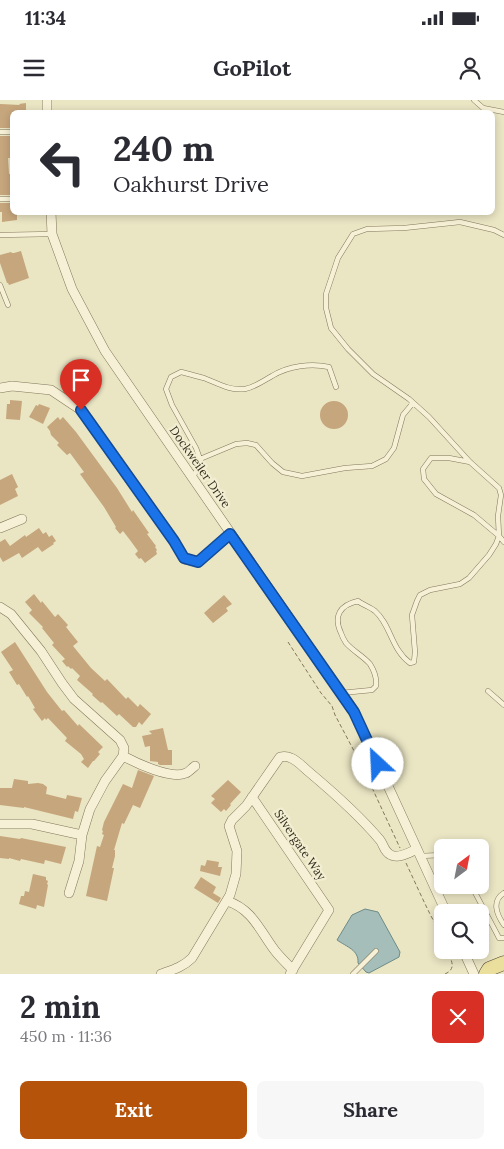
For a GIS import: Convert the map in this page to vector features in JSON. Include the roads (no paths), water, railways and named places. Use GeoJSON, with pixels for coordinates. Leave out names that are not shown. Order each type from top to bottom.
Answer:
{"type":"FeatureCollection","features":[{"type":"Feature","properties":{"kind":"main road"},"geometry":{"type":"LineString","coordinates":[[486,974],[489,969],[504,963]]}},
{"type":"Feature","properties":{"kind":"street","name":"Dockweiler Drive"},"geometry":{"type":"LineString","coordinates":[[51,215],[52,234],[72,289],[105,351],[354,712],[442,904]]}},
{"type":"Feature","properties":{"kind":"street"},"geometry":{"type":"LineString","coordinates":[[0,388],[12,386],[51,390],[81,410],[174,541],[184,558],[198,562],[230,534]]}},
{"type":"Feature","properties":{"kind":"street"},"geometry":{"type":"LineString","coordinates":[[0,528],[22,519]]}},
{"type":"Feature","properties":{"kind":"street"},"geometry":{"type":"LineString","coordinates":[[0,607],[11,614],[35,643],[74,699],[120,740],[124,748],[123,756],[105,781],[90,809],[82,835],[79,861],[69,892]]}},
{"type":"Feature","properties":{"kind":"street"},"geometry":{"type":"LineString","coordinates":[[123,756],[138,764],[175,776],[185,774],[195,766]]}},
{"type":"Feature","properties":{"kind":"street"},"geometry":{"type":"LineString","coordinates":[[160,974],[180,967],[192,958],[228,901],[234,881],[237,857],[229,826],[283,756],[291,758],[324,785],[381,841],[385,850],[391,855],[396,856],[418,852]]}},
{"type":"Feature","properties":{"kind":"street","name":"Silvergate Way"},"geometry":{"type":"LineString","coordinates":[[252,798],[329,910],[292,972]]}},
{"type":"Feature","properties":{"kind":"street"},"geometry":{"type":"LineString","coordinates":[[0,824],[32,824],[82,835]]}},
{"type":"Feature","properties":{"kind":"street"},"geometry":{"type":"LineString","coordinates":[[228,901],[251,915],[292,972]]}},
{"type":"Feature","properties":{"kind":"street"},"geometry":{"type":"LineString","coordinates":[[467,959],[474,974]]}},
{"type":"Feature","properties":{"kind":"lane"},"geometry":{"type":"LineString","coordinates":[[474,100],[484,108],[494,110]]}},
{"type":"Feature","properties":{"kind":"lane"},"geometry":{"type":"LineString","coordinates":[[341,693],[372,690],[376,686],[376,676],[370,665],[345,642],[338,627],[338,615],[341,609],[358,601],[374,611],[388,631],[398,652],[410,663],[414,662],[412,614],[420,596],[430,590],[460,584],[469,578],[489,555],[499,536],[498,516],[501,495],[499,488],[470,462],[439,427],[412,403],[373,374],[348,349],[331,328],[326,308],[326,294],[338,258],[353,234],[367,229],[404,228],[460,222],[494,230],[504,235]]}},
{"type":"Feature","properties":{"kind":"lane"},"geometry":{"type":"LineString","coordinates":[[0,236],[52,234]]}},
{"type":"Feature","properties":{"kind":"lane"},"geometry":{"type":"LineString","coordinates":[[0,285],[8,306]]}},
{"type":"Feature","properties":{"kind":"lane"},"geometry":{"type":"LineString","coordinates":[[192,478],[201,462],[196,448],[172,405],[166,389],[171,377],[181,372],[226,387],[244,389],[261,384],[273,375],[290,368],[321,365],[329,367],[336,387]]}},
{"type":"Feature","properties":{"kind":"lane"},"geometry":{"type":"LineString","coordinates":[[200,459],[236,444],[248,443],[256,446],[283,472],[302,476],[344,468],[372,466],[386,459],[394,448],[403,415],[412,403]]}},
{"type":"Feature","properties":{"kind":"lane"},"geometry":{"type":"LineString","coordinates":[[470,462],[449,458],[430,458],[423,469],[424,478],[436,494],[474,515],[504,542]]}},
{"type":"Feature","properties":{"kind":"lane"},"geometry":{"type":"LineString","coordinates":[[488,691],[504,705]]}},
{"type":"Feature","properties":{"kind":"lane"},"geometry":{"type":"LineString","coordinates":[[418,852],[434,854]]}},
{"type":"Feature","properties":{"kind":"lane"},"geometry":{"type":"LineString","coordinates":[[504,893],[499,896],[496,904],[497,915],[504,925]]}},
{"type":"Feature","properties":{"kind":"lane"},"geometry":{"type":"LineString","coordinates":[[476,894],[499,938],[504,938]]}},
{"type":"Feature","properties":{"kind":"lane"},"geometry":{"type":"LineString","coordinates":[[353,974],[376,951]]}},
{"type":"Feature","properties":{"kind":"water"},"geometry":{"type":"Polygon","coordinates":[[[365,909],[378,912],[400,952],[399,957],[369,973],[358,963],[357,955],[337,940],[352,915],[365,909]]]}}]}
